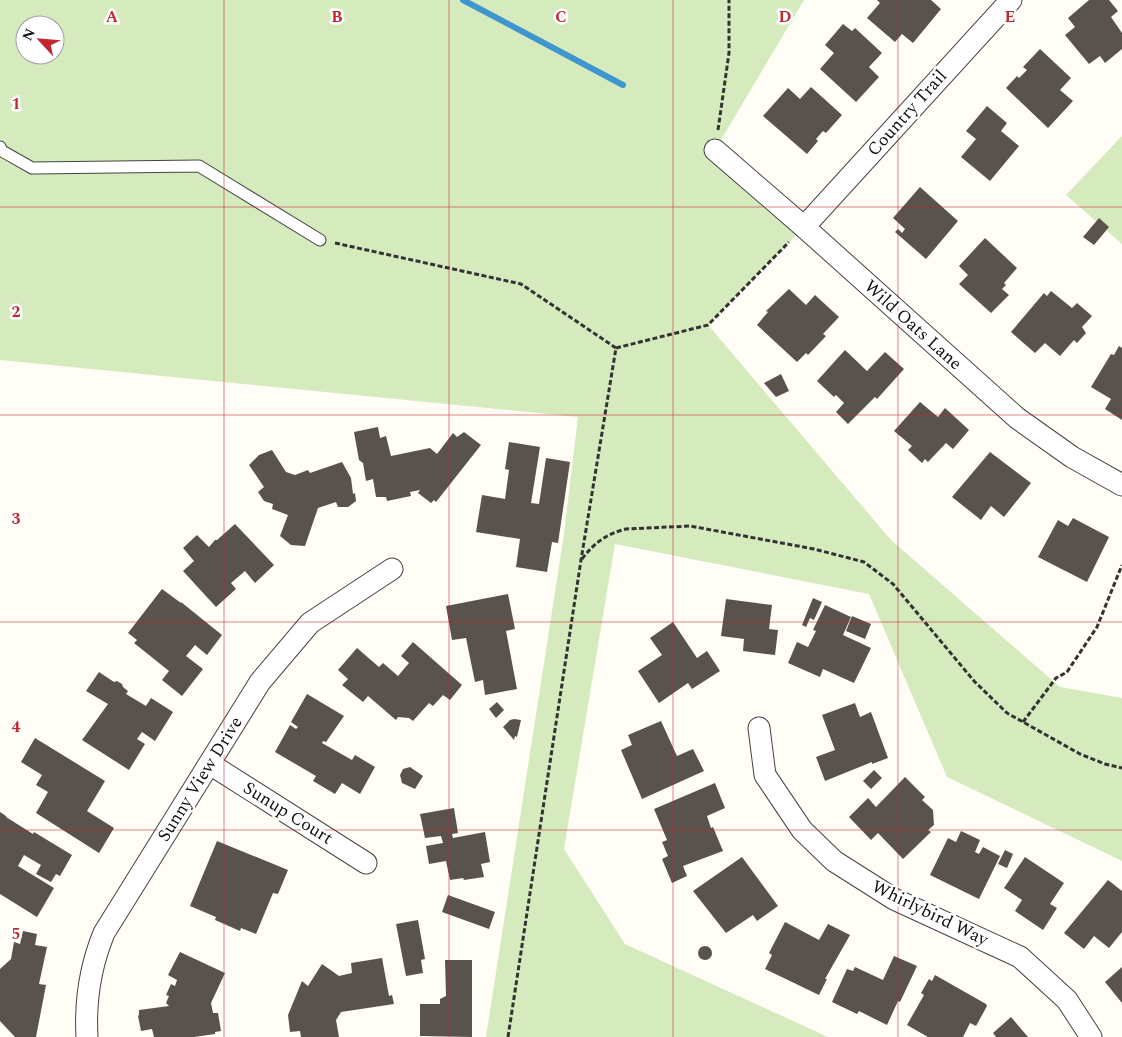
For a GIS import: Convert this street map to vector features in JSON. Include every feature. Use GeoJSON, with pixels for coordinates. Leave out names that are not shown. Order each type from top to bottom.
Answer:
{"type":"FeatureCollection","features":[{"type":"Feature","properties":{"kind":"street","name":"Country Trail"},"geometry":{"type":"LineString","coordinates":[[804,227],[1010,0]]}},
{"type":"Feature","properties":{"kind":"street","name":"Wild Oats Lane"},"geometry":{"type":"LineString","coordinates":[[715,150],[1017,418],[1072,457],[1122,485]]}},
{"type":"Feature","properties":{"kind":"street","name":"Sunny View Drive"},"geometry":{"type":"LineString","coordinates":[[87,1037],[88,992],[94,959],[104,933],[260,682],[310,623],[392,569]]}},
{"type":"Feature","properties":{"kind":"street","name":"Whirlybird Way"},"geometry":{"type":"LineString","coordinates":[[759,728],[765,775],[802,830],[834,861],[894,899],[1020,957],[1067,1000],[1091,1037]]}},
{"type":"Feature","properties":{"kind":"street","name":"Sunup Court"},"geometry":{"type":"LineString","coordinates":[[210,764],[366,863]]}},
{"type":"Feature","properties":{"kind":"lane"},"geometry":{"type":"LineString","coordinates":[[0,147],[2,151],[32,168],[199,166],[320,240]]}},
{"type":"Feature","properties":{"kind":"path"},"geometry":{"type":"LineString","coordinates":[[715,150],[729,53],[729,0]]}},
{"type":"Feature","properties":{"kind":"path"},"geometry":{"type":"LineString","coordinates":[[320,240],[521,284],[616,348],[708,324],[804,227]]}},
{"type":"Feature","properties":{"kind":"path"},"geometry":{"type":"LineString","coordinates":[[508,1037],[581,560],[616,348]]}},
{"type":"Feature","properties":{"kind":"path"},"geometry":{"type":"LineString","coordinates":[[581,560],[592,546],[602,538],[618,530],[626,528],[690,526],[814,549],[864,562],[894,584],[974,681],[1007,713],[1080,754],[1122,768]]}},
{"type":"Feature","properties":{"kind":"path"},"geometry":{"type":"LineString","coordinates":[[1023,722],[1056,678],[1068,672],[1098,627],[1122,565]]}},
{"type":"Feature","properties":{"kind":"green space"},"geometry":{"type":"Polygon","coordinates":[[[0,0],[804,0],[715,150],[804,227],[708,325],[891,540],[1060,687],[1122,698],[1122,861],[947,777],[869,594],[615,544],[564,849],[625,944],[828,1037],[486,1037],[564,534],[578,417],[0,360],[0,0]]]}},
{"type":"Feature","properties":{"kind":"green space"},"geometry":{"type":"Polygon","coordinates":[[[1122,136],[1122,244],[1066,195],[1122,136]]]}},
{"type":"Feature","properties":{"kind":"building"},"geometry":{"type":"Polygon","coordinates":[[[877,0],[931,0],[941,9],[913,43],[902,34],[895,42],[867,18],[880,3],[877,0]]]}},
{"type":"Feature","properties":{"kind":"building"},"geometry":{"type":"Polygon","coordinates":[[[1089,0],[1109,0],[1118,11],[1111,17],[1122,33],[1122,49],[1105,63],[1100,56],[1089,64],[1065,35],[1075,27],[1068,18],[1089,0]]]}},
{"type":"Feature","properties":{"kind":"building"},"geometry":{"type":"Polygon","coordinates":[[[843,24],[852,31],[855,28],[882,53],[869,67],[879,77],[856,102],[820,69],[834,53],[825,45],[843,24]]]}},
{"type":"Feature","properties":{"kind":"building"},"geometry":{"type":"Polygon","coordinates":[[[1040,49],[1071,78],[1060,90],[1073,101],[1048,128],[1006,88],[1017,76],[1019,78],[1027,70],[1023,67],[1040,49]]]}},
{"type":"Feature","properties":{"kind":"building"},"geometry":{"type":"Polygon","coordinates":[[[811,87],[842,115],[826,133],[823,131],[816,139],[818,141],[807,154],[763,116],[788,88],[800,99],[811,87]]]}},
{"type":"Feature","properties":{"kind":"building"},"geometry":{"type":"Polygon","coordinates":[[[987,106],[1007,123],[1001,131],[1019,146],[990,181],[961,157],[976,139],[966,131],[987,106]]]}},
{"type":"Feature","properties":{"kind":"building"},"geometry":{"type":"Polygon","coordinates":[[[920,187],[958,221],[926,259],[895,232],[898,229],[902,233],[905,229],[893,218],[920,187]]]}},
{"type":"Feature","properties":{"kind":"building"},"geometry":{"type":"Polygon","coordinates":[[[1099,218],[1109,227],[1094,245],[1083,237],[1099,218]]]}},
{"type":"Feature","properties":{"kind":"building"},"geometry":{"type":"Polygon","coordinates":[[[985,238],[1017,268],[1004,283],[1006,285],[1002,289],[1009,295],[991,313],[959,284],[968,275],[959,266],[985,238]]]}},
{"type":"Feature","properties":{"kind":"building"},"geometry":{"type":"Polygon","coordinates":[[[789,289],[806,305],[815,295],[839,317],[823,334],[826,336],[808,355],[806,353],[797,362],[757,325],[768,312],[766,311],[789,289]]]}},
{"type":"Feature","properties":{"kind":"building"},"geometry":{"type":"Polygon","coordinates":[[[1051,291],[1072,308],[1077,303],[1092,316],[1082,327],[1086,333],[1077,343],[1074,340],[1060,356],[1045,343],[1035,353],[1011,332],[1044,293],[1047,296],[1051,291]]]}},
{"type":"Feature","properties":{"kind":"building"},"geometry":{"type":"Polygon","coordinates":[[[1119,346],[1122,348],[1122,420],[1105,409],[1111,399],[1091,387],[1111,354],[1114,355],[1119,346]]]}},
{"type":"Feature","properties":{"kind":"building"},"geometry":{"type":"Polygon","coordinates":[[[845,350],[867,371],[885,352],[904,369],[877,399],[875,397],[848,424],[836,412],[844,403],[836,395],[834,397],[817,381],[845,350]]]}},
{"type":"Feature","properties":{"kind":"building"},"geometry":{"type":"Polygon","coordinates":[[[781,374],[789,391],[776,397],[764,383],[781,374]]]}},
{"type":"Feature","properties":{"kind":"building"},"geometry":{"type":"Polygon","coordinates":[[[920,402],[938,417],[945,408],[969,430],[953,449],[946,443],[928,462],[925,459],[922,463],[908,450],[912,446],[894,431],[920,402]]]}},
{"type":"Feature","properties":{"kind":"building"},"geometry":{"type":"Polygon","coordinates":[[[378,427],[380,438],[386,436],[391,456],[430,448],[437,454],[453,433],[457,437],[464,432],[481,445],[436,502],[434,500],[431,503],[418,493],[420,490],[410,492],[411,496],[387,501],[386,497],[376,497],[373,479],[366,481],[363,463],[359,460],[354,432],[378,427]]]}},
{"type":"Feature","properties":{"kind":"building"},"geometry":{"type":"Polygon","coordinates":[[[509,442],[540,447],[531,503],[539,504],[546,458],[570,462],[558,543],[552,542],[547,572],[516,567],[520,539],[476,532],[482,495],[505,499],[509,470],[505,469],[509,442]]]}},
{"type":"Feature","properties":{"kind":"building"},"geometry":{"type":"Polygon","coordinates":[[[272,450],[286,472],[295,475],[308,470],[310,473],[342,462],[351,478],[356,501],[348,507],[338,507],[336,502],[318,508],[305,546],[291,545],[280,536],[288,515],[272,509],[273,504],[264,501],[258,492],[264,487],[249,465],[259,455],[272,450]]]}},
{"type":"Feature","properties":{"kind":"building"},"geometry":{"type":"Polygon","coordinates":[[[990,452],[1031,483],[1004,517],[991,506],[981,520],[952,497],[990,452]]]}},
{"type":"Feature","properties":{"kind":"building"},"geometry":{"type":"Polygon","coordinates":[[[1073,518],[1109,537],[1087,582],[1038,557],[1058,520],[1068,526],[1073,518]]]}},
{"type":"Feature","properties":{"kind":"building"},"geometry":{"type":"Polygon","coordinates":[[[235,524],[274,565],[255,583],[245,571],[231,583],[236,589],[216,607],[183,571],[194,561],[183,548],[197,535],[209,547],[235,524]]]}},
{"type":"Feature","properties":{"kind":"building"},"geometry":{"type":"Polygon","coordinates":[[[162,589],[222,635],[207,655],[195,645],[186,656],[203,669],[182,696],[162,680],[169,671],[134,643],[137,640],[128,633],[162,589]]]}},
{"type":"Feature","properties":{"kind":"building"},"geometry":{"type":"Polygon","coordinates":[[[508,594],[515,629],[506,631],[517,689],[485,695],[483,680],[475,682],[466,638],[452,640],[446,606],[508,594]]]}},
{"type":"Feature","properties":{"kind":"building"},"geometry":{"type":"Polygon","coordinates":[[[813,598],[822,602],[814,620],[810,618],[806,627],[802,625],[813,598]]]}},
{"type":"Feature","properties":{"kind":"building"},"geometry":{"type":"Polygon","coordinates":[[[726,599],[772,605],[769,629],[778,630],[775,655],[743,651],[744,639],[721,636],[726,599]]]}},
{"type":"Feature","properties":{"kind":"building"},"geometry":{"type":"Polygon","coordinates":[[[825,605],[851,617],[843,635],[871,648],[854,683],[823,669],[820,677],[788,663],[797,642],[808,647],[816,631],[813,630],[825,605]]]}},
{"type":"Feature","properties":{"kind":"building"},"geometry":{"type":"Polygon","coordinates":[[[852,616],[871,624],[865,639],[846,631],[852,616]]]}},
{"type":"Feature","properties":{"kind":"building"},"geometry":{"type":"Polygon","coordinates":[[[673,622],[697,658],[707,651],[720,671],[692,689],[688,683],[659,703],[638,671],[662,655],[650,638],[673,622]]]}},
{"type":"Feature","properties":{"kind":"building"},"geometry":{"type":"Polygon","coordinates":[[[413,642],[462,685],[450,700],[443,695],[433,706],[429,703],[413,721],[409,718],[398,717],[396,720],[368,696],[363,702],[342,685],[348,679],[338,670],[357,648],[379,667],[383,663],[398,676],[409,663],[401,656],[413,642]]]}},
{"type":"Feature","properties":{"kind":"building"},"geometry":{"type":"Polygon","coordinates":[[[99,672],[114,682],[117,681],[122,684],[128,691],[126,694],[146,706],[151,698],[173,712],[155,741],[142,732],[137,739],[145,744],[129,770],[82,740],[108,704],[86,691],[99,672]]]}},
{"type":"Feature","properties":{"kind":"building"},"geometry":{"type":"Polygon","coordinates":[[[307,694],[344,716],[326,742],[323,741],[322,743],[352,760],[355,755],[375,767],[360,794],[342,783],[335,794],[313,781],[316,776],[275,752],[290,725],[296,729],[298,727],[291,722],[307,694]]]}},
{"type":"Feature","properties":{"kind":"building"},"geometry":{"type":"Polygon","coordinates":[[[497,702],[504,710],[496,718],[489,709],[497,702]]]}},
{"type":"Feature","properties":{"kind":"building"},"geometry":{"type":"Polygon","coordinates":[[[855,703],[860,717],[871,712],[888,758],[872,764],[872,762],[825,781],[816,757],[835,750],[822,715],[855,703]]]}},
{"type":"Feature","properties":{"kind":"building"},"geometry":{"type":"Polygon","coordinates":[[[510,720],[521,720],[517,737],[515,736],[514,740],[503,727],[510,720]]]}},
{"type":"Feature","properties":{"kind":"building"},"geometry":{"type":"Polygon","coordinates":[[[661,721],[677,756],[693,749],[704,771],[642,799],[621,750],[632,745],[628,735],[661,721]]]}},
{"type":"Feature","properties":{"kind":"building"},"geometry":{"type":"Polygon","coordinates":[[[35,738],[105,781],[87,811],[114,828],[99,853],[36,813],[48,792],[36,785],[42,775],[21,762],[35,738]]]}},
{"type":"Feature","properties":{"kind":"building"},"geometry":{"type":"Polygon","coordinates":[[[410,767],[423,776],[415,789],[402,783],[400,775],[403,769],[410,767]]]}},
{"type":"Feature","properties":{"kind":"building"},"geometry":{"type":"Polygon","coordinates":[[[874,770],[882,778],[871,789],[863,781],[874,770]]]}},
{"type":"Feature","properties":{"kind":"building"},"geometry":{"type":"Polygon","coordinates":[[[905,777],[925,797],[922,800],[933,810],[934,825],[928,830],[931,832],[903,859],[878,833],[871,840],[849,817],[868,798],[876,807],[905,777]]]}},
{"type":"Feature","properties":{"kind":"building"},"geometry":{"type":"Polygon","coordinates":[[[715,783],[725,808],[707,816],[723,851],[683,866],[687,876],[672,883],[662,859],[668,856],[662,842],[667,840],[654,809],[715,783]]]}},
{"type":"Feature","properties":{"kind":"building"},"geometry":{"type":"Polygon","coordinates":[[[454,808],[458,833],[452,834],[453,838],[485,832],[490,862],[481,864],[484,877],[450,880],[446,861],[429,864],[426,846],[443,843],[441,836],[425,838],[420,814],[454,808]]]}},
{"type":"Feature","properties":{"kind":"building"},"geometry":{"type":"Polygon","coordinates":[[[0,812],[33,834],[34,832],[72,855],[60,876],[56,874],[51,882],[36,874],[41,865],[24,855],[18,866],[54,888],[37,917],[0,894],[0,812]]]}},
{"type":"Feature","properties":{"kind":"building"},"geometry":{"type":"Polygon","coordinates":[[[961,831],[980,840],[975,852],[979,854],[983,847],[1000,856],[979,899],[930,875],[948,838],[956,842],[961,831]]]}},
{"type":"Feature","properties":{"kind":"building"},"geometry":{"type":"Polygon","coordinates":[[[217,841],[288,870],[278,894],[273,893],[256,934],[241,928],[240,931],[215,920],[216,917],[190,906],[217,841]]]}},
{"type":"Feature","properties":{"kind":"building"},"geometry":{"type":"Polygon","coordinates":[[[1005,850],[1013,854],[1007,868],[998,864],[1005,850]]]}},
{"type":"Feature","properties":{"kind":"building"},"geometry":{"type":"Polygon","coordinates":[[[742,857],[778,906],[757,921],[753,915],[726,933],[693,891],[742,857]]]}},
{"type":"Feature","properties":{"kind":"building"},"geometry":{"type":"Polygon","coordinates":[[[1025,857],[1064,883],[1050,904],[1057,908],[1043,930],[1015,911],[1022,900],[1004,888],[1025,857]]]}},
{"type":"Feature","properties":{"kind":"building"},"geometry":{"type":"Polygon","coordinates":[[[1108,880],[1122,891],[1122,932],[1109,948],[1094,936],[1084,949],[1064,933],[1108,880]]]}},
{"type":"Feature","properties":{"kind":"building"},"geometry":{"type":"Polygon","coordinates":[[[448,895],[495,912],[489,929],[442,912],[448,895]]]}},
{"type":"Feature","properties":{"kind":"building"},"geometry":{"type":"Polygon","coordinates":[[[418,920],[425,959],[421,960],[423,973],[406,976],[396,924],[418,920]]]}},
{"type":"Feature","properties":{"kind":"building"},"geometry":{"type":"Polygon","coordinates":[[[785,922],[819,940],[828,924],[850,935],[825,979],[827,979],[819,995],[765,969],[772,955],[769,953],[785,922]]]}},
{"type":"Feature","properties":{"kind":"building"},"geometry":{"type":"Polygon","coordinates":[[[23,931],[37,934],[35,945],[47,947],[39,984],[46,985],[36,1037],[15,1037],[0,1021],[0,969],[11,959],[14,942],[20,944],[23,931]]]}},
{"type":"Feature","properties":{"kind":"building"},"geometry":{"type":"Polygon","coordinates":[[[705,946],[710,948],[712,953],[710,958],[705,960],[700,958],[698,953],[700,948],[705,946]]]}},
{"type":"Feature","properties":{"kind":"building"},"geometry":{"type":"Polygon","coordinates":[[[180,952],[225,973],[211,1003],[213,1013],[218,1013],[221,1031],[215,1032],[215,1034],[194,1037],[154,1037],[152,1029],[141,1031],[138,1016],[139,1010],[169,1006],[166,1003],[169,996],[166,995],[171,984],[175,986],[177,980],[168,975],[180,952]]]}},
{"type":"Feature","properties":{"kind":"building"},"geometry":{"type":"Polygon","coordinates":[[[894,956],[917,966],[887,1025],[859,1011],[857,1014],[832,1002],[847,969],[853,971],[855,967],[883,980],[894,956]]]}},
{"type":"Feature","properties":{"kind":"building"},"geometry":{"type":"Polygon","coordinates":[[[382,958],[389,996],[392,995],[394,1004],[341,1012],[336,1020],[339,1037],[301,1037],[300,1031],[290,1032],[288,1015],[302,981],[308,986],[322,964],[339,976],[352,973],[351,963],[382,958]]]}},
{"type":"Feature","properties":{"kind":"building"},"geometry":{"type":"Polygon","coordinates":[[[445,960],[472,960],[472,1037],[420,1036],[420,1004],[440,1004],[440,999],[446,996],[445,960]]]}},
{"type":"Feature","properties":{"kind":"building"},"geometry":{"type":"Polygon","coordinates":[[[1122,967],[1122,1003],[1105,982],[1122,967]]]}},
{"type":"Feature","properties":{"kind":"building"},"geometry":{"type":"Polygon","coordinates":[[[935,975],[987,1006],[976,1026],[970,1023],[963,1037],[928,1037],[907,1025],[924,995],[921,993],[929,979],[932,981],[935,975]]]}},
{"type":"Feature","properties":{"kind":"building"},"geometry":{"type":"Polygon","coordinates":[[[1011,1017],[1028,1037],[996,1037],[993,1033],[1011,1017]]]}},
{"type":"Feature","properties":{"kind":"waterway"},"geometry":{"type":"LineString","coordinates":[[463,0],[623,85]]}}]}
